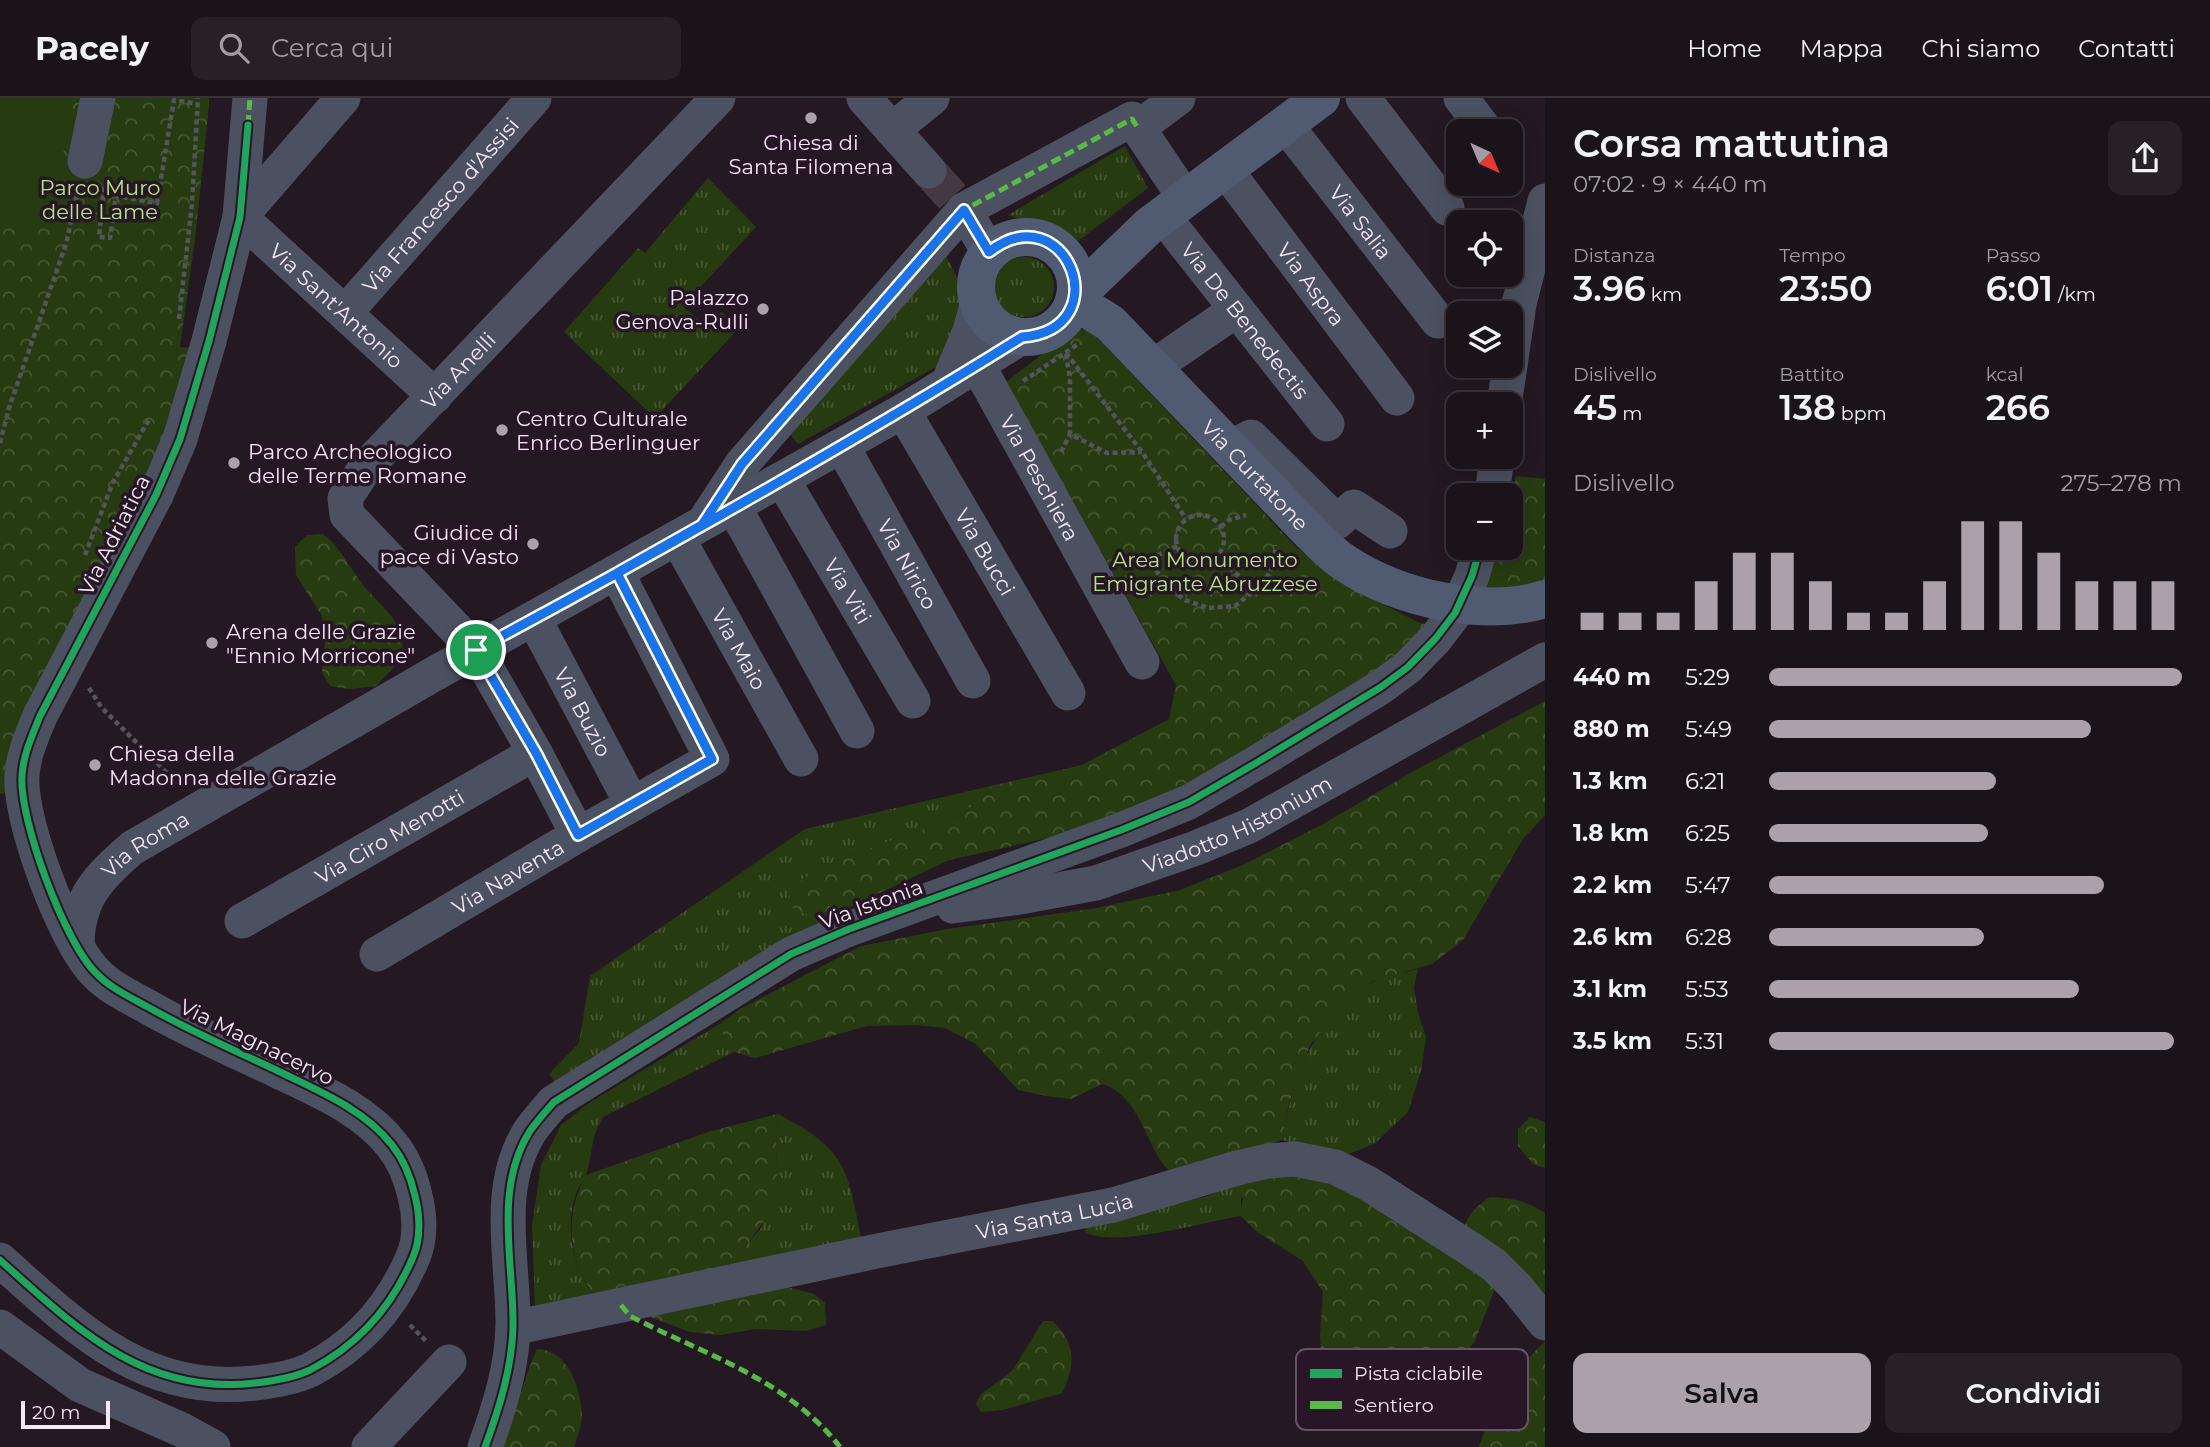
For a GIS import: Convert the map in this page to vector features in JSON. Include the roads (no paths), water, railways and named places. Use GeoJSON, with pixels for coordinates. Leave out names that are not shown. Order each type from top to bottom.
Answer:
{"type":"FeatureCollection","features":[{"type":"Feature","properties":{"kind":"main road"},"geometry":{"type":"LineString","coordinates":[[1074,301],[1076,279],[1070,262],[1059,248],[1046,240],[1024,237],[1002,242],[989,252],[979,266],[975,284],[978,302],[984,315],[995,326],[1022,337],[1053,329],[1065,318],[1074,301],[1166,213],[1321,98]]}},
{"type":"Feature","properties":{"kind":"main road"},"geometry":{"type":"LineString","coordinates":[[1059,248],[1097,243],[1166,213]]}},
{"type":"Feature","properties":{"kind":"main road","name":"Via Curtatone"},"geometry":{"type":"LineString","coordinates":[[1074,301],[1118,330],[1331,553],[1362,573],[1403,591],[1442,602],[1498,606],[1545,599]]}},
{"type":"Feature","properties":{"kind":"street"},"geometry":{"type":"LineString","coordinates":[[85,161],[98,98]]}},
{"type":"Feature","properties":{"kind":"street"},"geometry":{"type":"LineString","coordinates":[[240,217],[343,98]]}},
{"type":"Feature","properties":{"kind":"street","name":"Via Francesco d'Assisi"},"geometry":{"type":"LineString","coordinates":[[345,313],[534,98]]}},
{"type":"Feature","properties":{"kind":"street","name":"Via Anelli"},"geometry":{"type":"LineString","coordinates":[[578,835],[536,753],[476,650],[347,516],[345,498],[355,480],[718,98]]}},
{"type":"Feature","properties":{"kind":"street"},"geometry":{"type":"LineString","coordinates":[[864,98],[929,171]]}},
{"type":"Feature","properties":{"kind":"street"},"geometry":{"type":"LineString","coordinates":[[892,130],[932,98]]}},
{"type":"Feature","properties":{"kind":"street"},"geometry":{"type":"LineString","coordinates":[[690,532],[742,464],[964,210],[1132,119],[1138,128],[1178,98]]}},
{"type":"Feature","properties":{"kind":"street"},"geometry":{"type":"LineString","coordinates":[[1363,98],[1447,208]]}},
{"type":"Feature","properties":{"kind":"street"},"geometry":{"type":"LineString","coordinates":[[1461,98],[1477,119]]}},
{"type":"Feature","properties":{"kind":"street","name":"Via Adriatica"},"geometry":{"type":"LineString","coordinates":[[77,946],[33,837],[23,796],[22,776],[27,749],[46,705],[156,495],[180,439],[209,341],[240,217],[249,112]]}},
{"type":"Feature","properties":{"kind":"street","name":"Via Salia"},"geometry":{"type":"LineString","coordinates":[[1286,124],[1438,321]]}},
{"type":"Feature","properties":{"kind":"street","name":"Via De Benedectis"},"geometry":{"type":"LineString","coordinates":[[1138,128],[1166,213],[1236,310],[1327,424]]}},
{"type":"Feature","properties":{"kind":"street","name":"Via Aspra"},"geometry":{"type":"LineString","coordinates":[[1225,169],[1397,398]]}},
{"type":"Feature","properties":{"kind":"street"},"geometry":{"type":"LineString","coordinates":[[1520,301],[1545,201]]}},
{"type":"Feature","properties":{"kind":"street"},"geometry":{"type":"LineString","coordinates":[[964,210],[989,252]]}},
{"type":"Feature","properties":{"kind":"street","name":"Via Sant'Antonio"},"geometry":{"type":"LineString","coordinates":[[240,217],[435,396]]}},
{"type":"Feature","properties":{"kind":"street"},"geometry":{"type":"LineString","coordinates":[[963,373],[978,302]]}},
{"type":"Feature","properties":{"kind":"street"},"geometry":{"type":"LineString","coordinates":[[1153,367],[1236,310]]}},
{"type":"Feature","properties":{"kind":"street","name":"Via Roma"},"geometry":{"type":"LineString","coordinates":[[77,946],[77,925],[83,904],[104,875],[132,848],[476,650],[903,411],[1022,337]]}},
{"type":"Feature","properties":{"kind":"street","name":"Via Peschiera"},"geometry":{"type":"LineString","coordinates":[[963,373],[996,400],[1142,662]]}},
{"type":"Feature","properties":{"kind":"street","name":"Via Bucci"},"geometry":{"type":"LineString","coordinates":[[903,411],[1068,693]]}},
{"type":"Feature","properties":{"kind":"street"},"geometry":{"type":"LineString","coordinates":[[1230,447],[1251,437],[1337,522],[1354,507],[1390,531]]}},
{"type":"Feature","properties":{"kind":"street","name":"Via Nirico"},"geometry":{"type":"LineString","coordinates":[[842,446],[973,681]]}},
{"type":"Feature","properties":{"kind":"street","name":"Via Viti"},"geometry":{"type":"LineString","coordinates":[[782,480],[913,701]]}},
{"type":"Feature","properties":{"kind":"street"},"geometry":{"type":"LineString","coordinates":[[734,507],[857,731]]}},
{"type":"Feature","properties":{"kind":"street","name":"Via Maio"},"geometry":{"type":"LineString","coordinates":[[690,532],[801,759]]}},
{"type":"Feature","properties":{"kind":"street","name":"Via Istonia"},"geometry":{"type":"LineString","coordinates":[[485,1447],[508,1372],[513,1328],[508,1200],[516,1163],[530,1132],[554,1102],[791,954],[849,929],[1121,831],[1189,802],[1381,687],[1408,667],[1446,627],[1455,613],[1472,576],[1476,560]]}},
{"type":"Feature","properties":{"kind":"street","name":"Via Naventa"},"geometry":{"type":"LineString","coordinates":[[377,954],[712,759],[617,573]]}},
{"type":"Feature","properties":{"kind":"street","name":"Via Buzio"},"geometry":{"type":"LineString","coordinates":[[534,619],[632,804]]}},
{"type":"Feature","properties":{"kind":"street","name":"Viadotto Histonium"},"geometry":{"type":"LineString","coordinates":[[899,913],[1014,898],[1096,883],[1171,858],[1249,826],[1545,660]]}},
{"type":"Feature","properties":{"kind":"street","name":"Via Ciro Menotti"},"geometry":{"type":"LineString","coordinates":[[242,921],[536,753]]}},
{"type":"Feature","properties":{"kind":"street"},"geometry":{"type":"LineString","coordinates":[[47,877],[58,889],[68,893],[82,890],[104,875]]}},
{"type":"Feature","properties":{"kind":"street","name":"Via Magnacervo"},"geometry":{"type":"LineString","coordinates":[[0,1260],[94,1340],[130,1362],[168,1376],[202,1384],[232,1386],[275,1381],[306,1372],[340,1352],[360,1336],[382,1311],[405,1276],[416,1251],[419,1226],[412,1182],[399,1154],[379,1130],[321,1092],[172,1020],[113,987],[96,974],[77,946]]}},
{"type":"Feature","properties":{"kind":"street","name":"Via Santa Lucia"},"geometry":{"type":"LineString","coordinates":[[513,1328],[864,1253],[1113,1205],[1237,1168],[1295,1158],[1335,1167],[1370,1184],[1472,1250],[1502,1273],[1545,1323]]}},
{"type":"Feature","properties":{"kind":"street"},"geometry":{"type":"LineString","coordinates":[[0,1327],[80,1385],[182,1430],[213,1447]]}},
{"type":"Feature","properties":{"kind":"street"},"geometry":{"type":"LineString","coordinates":[[369,1447],[449,1362]]}},
{"type":"Feature","properties":{"kind":"tunnel"},"geometry":{"type":"LineString","coordinates":[[929,171],[964,210]]}},
{"type":"Feature","properties":{"kind":"place","name":"Chiesa di Santa Filomena"},"geometry":{"type":"Point","coordinates":[811,118]}},
{"type":"Feature","properties":{"kind":"place","name":"Palazzo Genova-Rulli"},"geometry":{"type":"Point","coordinates":[763,309]}},
{"type":"Feature","properties":{"kind":"place","name":"Centro Culturale Enrico Berlinguer"},"geometry":{"type":"Point","coordinates":[502,430]}},
{"type":"Feature","properties":{"kind":"place","name":"Parco Archeologico delle Terme Romane"},"geometry":{"type":"Point","coordinates":[234,463]}},
{"type":"Feature","properties":{"kind":"place","name":"Giudice di pace di Vasto"},"geometry":{"type":"Point","coordinates":[533,544]}},
{"type":"Feature","properties":{"kind":"place","name":"Arena delle Grazie \"Ennio Morricone\""},"geometry":{"type":"Point","coordinates":[212,643]}},
{"type":"Feature","properties":{"kind":"place","name":"Chiesa della Madonna delle Grazie"},"geometry":{"type":"Point","coordinates":[95,765]}},
{"type":"Feature","properties":{"kind":"park label","name":"Parco Muro delle Lame"},"geometry":{"type":"Point","coordinates":[100,199]}},
{"type":"Feature","properties":{"kind":"park label","name":"Area Monumento Emigrante Abruzzese"},"geometry":{"type":"Point","coordinates":[1205,571]}}]}
